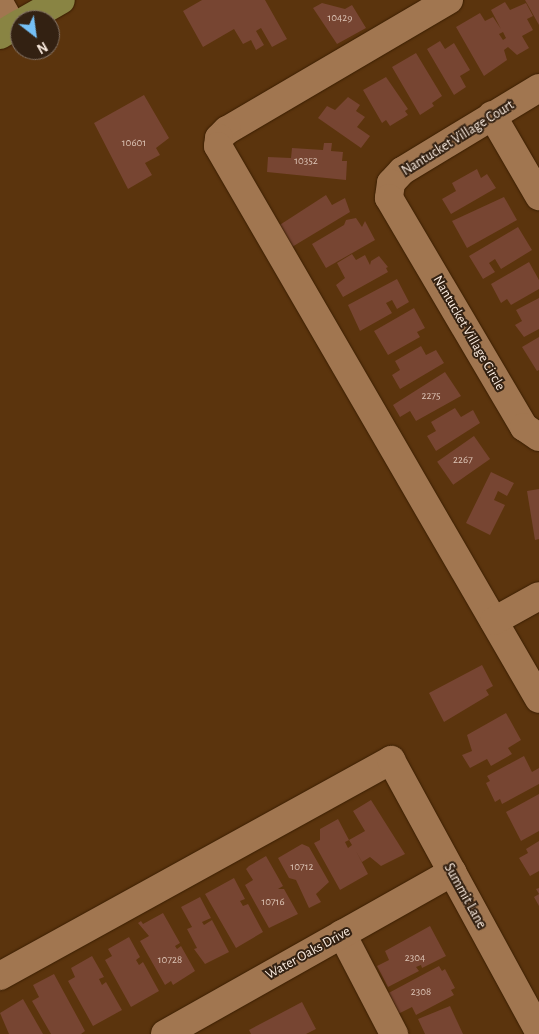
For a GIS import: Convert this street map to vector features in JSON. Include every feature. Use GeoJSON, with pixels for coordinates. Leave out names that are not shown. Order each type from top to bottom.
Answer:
{"type":"FeatureCollection","features":[{"type":"Feature","properties":{"kind":"main road"},"geometry":{"type":"LineString","coordinates":[[43,10],[60,0]]}},
{"type":"Feature","properties":{"kind":"street"},"geometry":{"type":"LineString","coordinates":[[449,0],[227,130],[218,146],[539,699]]}},
{"type":"Feature","properties":{"kind":"street"},"geometry":{"type":"LineString","coordinates":[[0,4],[10,19]]}},
{"type":"Feature","properties":{"kind":"street","name":"Nantucket Village Court"},"geometry":{"type":"LineString","coordinates":[[405,222],[389,198],[391,183],[402,170],[539,88]]}},
{"type":"Feature","properties":{"kind":"street"},"geometry":{"type":"LineString","coordinates":[[492,115],[539,196]]}},
{"type":"Feature","properties":{"kind":"street","name":"Nantucket Village Circle"},"geometry":{"type":"LineString","coordinates":[[405,222],[524,427],[539,437]]}},
{"type":"Feature","properties":{"kind":"street"},"geometry":{"type":"LineString","coordinates":[[494,621],[539,596]]}},
{"type":"Feature","properties":{"kind":"street","name":"Summit Lane"},"geometry":{"type":"LineString","coordinates":[[0,976],[391,760],[539,1032]]}},
{"type":"Feature","properties":{"kind":"street","name":"Water Oaks Drive"},"geometry":{"type":"LineString","coordinates":[[165,1034],[208,1023],[342,934],[452,872]]}},
{"type":"Feature","properties":{"kind":"street"},"geometry":{"type":"LineString","coordinates":[[342,934],[394,1034]]}},
{"type":"Feature","properties":{"kind":"building"},"geometry":{"type":"Polygon","coordinates":[[[202,0],[265,0],[287,39],[272,47],[261,28],[256,31],[264,45],[256,50],[251,40],[243,44],[234,29],[203,47],[183,11],[202,0]]]}},
{"type":"Feature","properties":{"kind":"building"},"geometry":{"type":"Polygon","coordinates":[[[525,0],[539,0],[539,25],[525,0]]]}},
{"type":"Feature","properties":{"kind":"building"},"geometry":{"type":"Polygon","coordinates":[[[505,2],[510,10],[526,3],[533,16],[527,19],[533,30],[522,36],[529,48],[517,55],[508,47],[504,50],[507,60],[484,76],[456,27],[480,13],[485,21],[493,17],[501,29],[491,10],[505,2]],[[503,32],[499,34],[503,40],[506,38],[503,32]]]}},
{"type":"Feature","properties":{"kind":"building"},"geometry":{"type":"Polygon","coordinates":[[[322,3],[345,9],[352,5],[366,28],[337,44],[313,8],[322,3]]]}},
{"type":"Feature","properties":{"kind":"building"},"geometry":{"type":"Polygon","coordinates":[[[440,41],[445,49],[454,43],[470,70],[460,76],[466,87],[454,95],[427,49],[440,41]]]}},
{"type":"Feature","properties":{"kind":"building"},"geometry":{"type":"Polygon","coordinates":[[[416,53],[442,96],[432,103],[434,106],[420,115],[392,67],[416,53]]]}},
{"type":"Feature","properties":{"kind":"building"},"geometry":{"type":"Polygon","coordinates":[[[386,77],[408,109],[405,111],[408,115],[390,126],[386,120],[382,123],[363,90],[386,77]]]}},
{"type":"Feature","properties":{"kind":"building"},"geometry":{"type":"Polygon","coordinates":[[[144,95],[169,138],[156,148],[160,155],[145,163],[152,175],[128,189],[94,123],[144,95]]]}},
{"type":"Feature","properties":{"kind":"building"},"geometry":{"type":"Polygon","coordinates":[[[348,97],[360,105],[356,111],[365,117],[357,127],[370,136],[361,148],[318,118],[327,106],[335,110],[348,97]]]}},
{"type":"Feature","properties":{"kind":"building"},"geometry":{"type":"Polygon","coordinates":[[[324,143],[332,143],[331,151],[343,152],[342,161],[347,161],[346,180],[267,172],[268,157],[291,158],[292,148],[323,150],[324,143]]]}},
{"type":"Feature","properties":{"kind":"building"},"geometry":{"type":"Polygon","coordinates":[[[477,169],[481,178],[487,174],[496,188],[451,214],[442,199],[456,191],[452,183],[477,169]]]}},
{"type":"Feature","properties":{"kind":"building"},"geometry":{"type":"Polygon","coordinates":[[[326,195],[332,205],[345,198],[350,212],[287,250],[275,228],[326,195]]]}},
{"type":"Feature","properties":{"kind":"building"},"geometry":{"type":"Polygon","coordinates":[[[504,197],[517,220],[467,248],[452,221],[504,197]]]}},
{"type":"Feature","properties":{"kind":"building"},"geometry":{"type":"Polygon","coordinates":[[[356,218],[362,227],[365,221],[375,240],[326,268],[312,244],[344,225],[346,220],[356,218]]]}},
{"type":"Feature","properties":{"kind":"building"},"geometry":{"type":"Polygon","coordinates":[[[518,227],[532,250],[501,269],[495,259],[489,263],[495,272],[483,279],[469,256],[518,227]]]}},
{"type":"Feature","properties":{"kind":"building"},"geometry":{"type":"Polygon","coordinates":[[[352,254],[356,260],[365,255],[370,265],[371,261],[379,256],[388,267],[386,268],[388,272],[343,297],[336,285],[345,278],[337,263],[352,254]]]}},
{"type":"Feature","properties":{"kind":"building"},"geometry":{"type":"Polygon","coordinates":[[[529,262],[539,280],[539,289],[511,305],[507,299],[501,303],[491,284],[529,262]]]}},
{"type":"Feature","properties":{"kind":"building"},"geometry":{"type":"Polygon","coordinates":[[[397,279],[409,302],[397,309],[392,300],[386,303],[392,313],[360,331],[348,305],[397,279]]]}},
{"type":"Feature","properties":{"kind":"building"},"geometry":{"type":"Polygon","coordinates":[[[539,298],[539,329],[524,337],[515,325],[522,321],[516,310],[539,298]]]}},
{"type":"Feature","properties":{"kind":"building"},"geometry":{"type":"Polygon","coordinates":[[[414,308],[425,328],[417,332],[420,337],[388,355],[374,331],[414,308]]]}},
{"type":"Feature","properties":{"kind":"building"},"geometry":{"type":"Polygon","coordinates":[[[539,337],[539,370],[537,371],[522,347],[539,337]]]}},
{"type":"Feature","properties":{"kind":"building"},"geometry":{"type":"Polygon","coordinates":[[[421,346],[426,355],[436,350],[444,363],[400,389],[392,375],[400,370],[395,361],[421,346]]]}},
{"type":"Feature","properties":{"kind":"building"},"geometry":{"type":"Polygon","coordinates":[[[445,372],[461,396],[416,421],[410,411],[400,417],[393,405],[445,372]]]}},
{"type":"Feature","properties":{"kind":"building"},"geometry":{"type":"Polygon","coordinates":[[[455,408],[461,417],[473,410],[480,423],[436,451],[427,436],[436,431],[431,422],[455,408]]]}},
{"type":"Feature","properties":{"kind":"building"},"geometry":{"type":"Polygon","coordinates":[[[474,436],[490,459],[453,485],[437,462],[474,436]]]}},
{"type":"Feature","properties":{"kind":"building"},"geometry":{"type":"Polygon","coordinates":[[[491,472],[514,483],[507,496],[498,491],[494,500],[505,505],[490,535],[466,523],[491,472]]]}},
{"type":"Feature","properties":{"kind":"building"},"geometry":{"type":"Polygon","coordinates":[[[539,489],[539,539],[535,540],[527,491],[539,489]]]}},
{"type":"Feature","properties":{"kind":"building"},"geometry":{"type":"Polygon","coordinates":[[[482,665],[493,686],[486,690],[489,695],[444,722],[429,693],[482,665]]]}},
{"type":"Feature","properties":{"kind":"building"},"geometry":{"type":"Polygon","coordinates":[[[506,713],[521,740],[508,748],[512,754],[491,766],[487,759],[470,768],[462,755],[472,751],[467,735],[506,713]]]}},
{"type":"Feature","properties":{"kind":"building"},"geometry":{"type":"Polygon","coordinates":[[[524,756],[532,772],[539,768],[539,784],[502,804],[500,799],[495,802],[486,783],[490,781],[487,776],[524,756]]]}},
{"type":"Feature","properties":{"kind":"building"},"geometry":{"type":"Polygon","coordinates":[[[539,794],[539,831],[521,841],[506,812],[539,794]]]}},
{"type":"Feature","properties":{"kind":"building"},"geometry":{"type":"Polygon","coordinates":[[[371,800],[405,854],[381,866],[370,857],[362,862],[356,851],[368,874],[340,890],[314,843],[320,840],[320,829],[338,819],[349,840],[365,831],[353,811],[371,800]],[[349,840],[345,842],[348,848],[352,845],[349,840]]]}},
{"type":"Feature","properties":{"kind":"building"},"geometry":{"type":"Polygon","coordinates":[[[539,841],[539,871],[530,876],[519,858],[528,853],[526,849],[539,841]]]}},
{"type":"Feature","properties":{"kind":"building"},"geometry":{"type":"Polygon","coordinates":[[[302,844],[309,847],[329,882],[316,894],[321,902],[309,908],[296,880],[289,878],[278,858],[302,844]]]}},
{"type":"Feature","properties":{"kind":"building"},"geometry":{"type":"Polygon","coordinates":[[[266,856],[283,886],[278,889],[284,889],[298,914],[269,928],[245,885],[253,880],[246,869],[266,856]]]}},
{"type":"Feature","properties":{"kind":"building"},"geometry":{"type":"Polygon","coordinates":[[[234,878],[245,899],[240,901],[243,906],[248,904],[263,932],[236,948],[205,894],[234,878]]]}},
{"type":"Feature","properties":{"kind":"building"},"geometry":{"type":"Polygon","coordinates":[[[539,894],[539,906],[534,897],[539,894]]]}},
{"type":"Feature","properties":{"kind":"building"},"geometry":{"type":"Polygon","coordinates":[[[200,897],[211,918],[202,922],[204,925],[212,920],[229,952],[205,964],[194,949],[197,948],[187,929],[192,927],[181,907],[200,897]]]}},
{"type":"Feature","properties":{"kind":"building"},"geometry":{"type":"Polygon","coordinates":[[[163,913],[180,943],[175,946],[177,949],[181,946],[195,971],[173,985],[171,981],[165,985],[140,941],[149,936],[138,923],[141,921],[143,924],[163,913]]]}},
{"type":"Feature","properties":{"kind":"building"},"geometry":{"type":"Polygon","coordinates":[[[430,926],[446,956],[422,968],[421,965],[416,967],[419,971],[388,987],[377,966],[389,960],[385,951],[430,926]]]}},
{"type":"Feature","properties":{"kind":"building"},"geometry":{"type":"Polygon","coordinates":[[[129,937],[140,957],[136,960],[139,965],[143,962],[159,991],[131,1007],[105,960],[112,956],[108,949],[129,937]]]}},
{"type":"Feature","properties":{"kind":"building"},"geometry":{"type":"Polygon","coordinates":[[[92,956],[104,977],[99,979],[102,985],[106,982],[122,1010],[93,1026],[68,981],[75,977],[71,968],[92,956]]]}},
{"type":"Feature","properties":{"kind":"building"},"geometry":{"type":"Polygon","coordinates":[[[439,966],[442,971],[445,969],[455,988],[451,990],[454,995],[416,1015],[412,1007],[394,1016],[383,996],[439,966]]]}},
{"type":"Feature","properties":{"kind":"building"},"geometry":{"type":"Polygon","coordinates":[[[54,974],[85,1031],[81,1034],[51,1034],[32,1001],[39,997],[33,985],[54,974]]]}},
{"type":"Feature","properties":{"kind":"building"},"geometry":{"type":"Polygon","coordinates":[[[23,999],[43,1034],[9,1034],[0,1013],[23,999]]]}},
{"type":"Feature","properties":{"kind":"building"},"geometry":{"type":"Polygon","coordinates":[[[302,1002],[316,1029],[306,1034],[251,1034],[249,1030],[302,1002]]]}},
{"type":"Feature","properties":{"kind":"building"},"geometry":{"type":"Polygon","coordinates":[[[450,1006],[463,1034],[425,1034],[418,1019],[450,1006]]]}}]}
